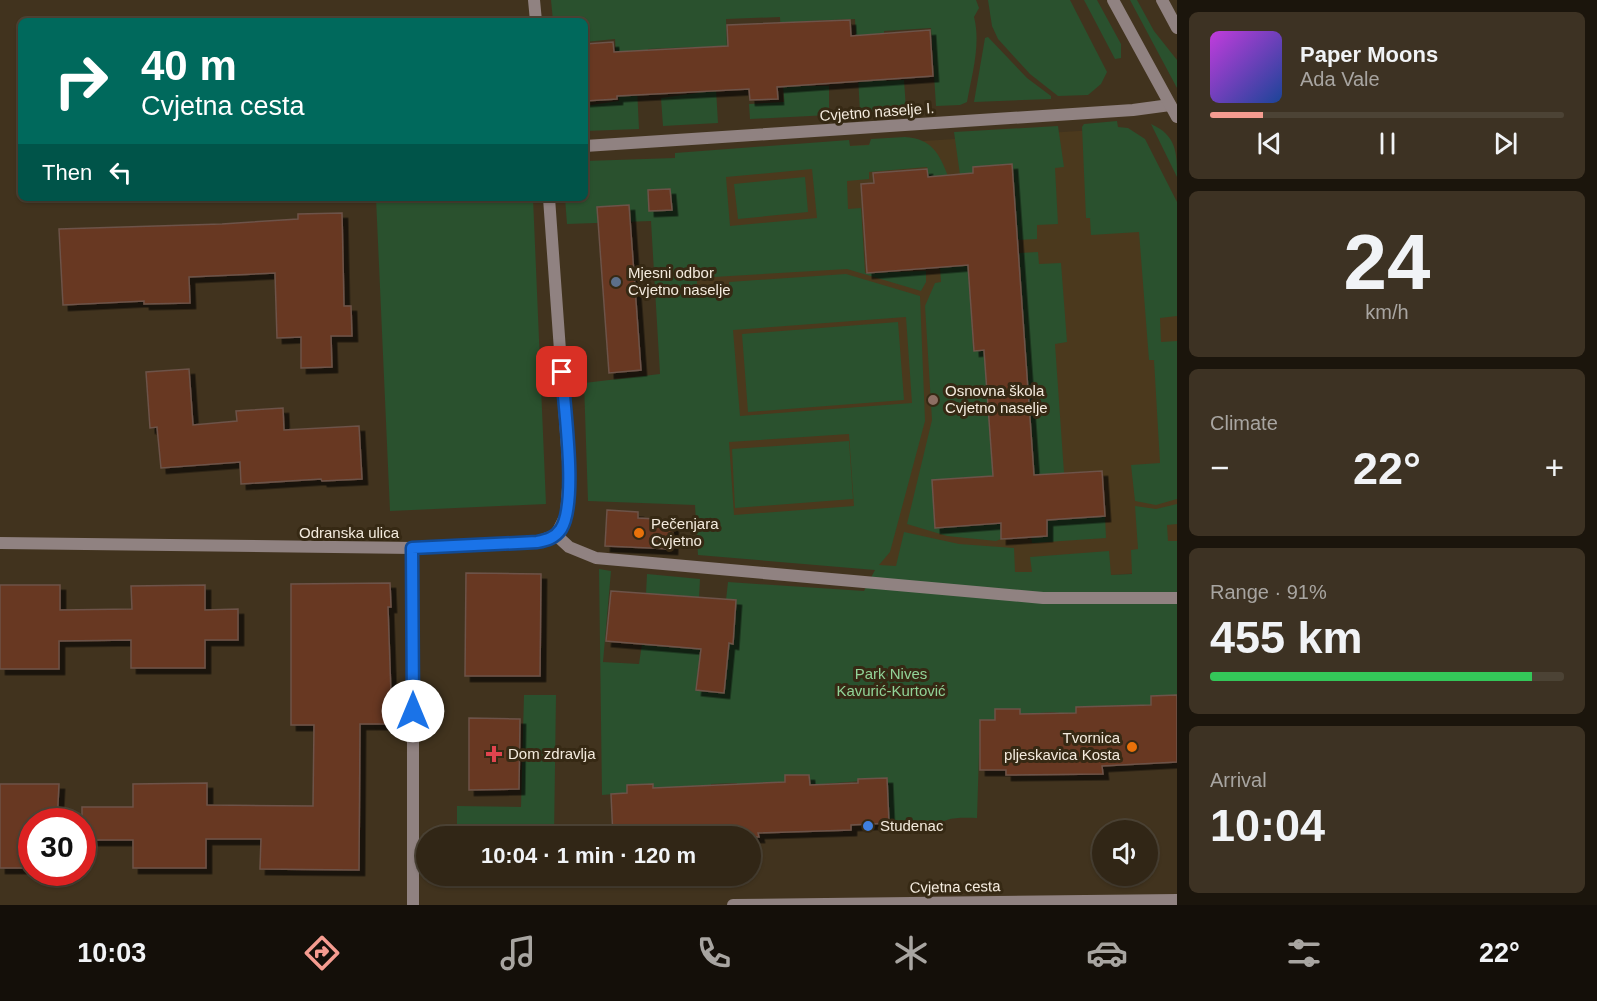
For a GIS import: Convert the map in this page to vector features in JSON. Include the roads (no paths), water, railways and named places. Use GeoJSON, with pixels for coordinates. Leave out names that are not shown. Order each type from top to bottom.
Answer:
{"type":"FeatureCollection","features":[{"type":"Feature","properties":{"kind":"street"},"geometry":{"type":"LineString","coordinates":[[534,0],[536,18]]}},
{"type":"Feature","properties":{"kind":"street"},"geometry":{"type":"LineString","coordinates":[[1113,0],[1177,117]]}},
{"type":"Feature","properties":{"kind":"street"},"geometry":{"type":"LineString","coordinates":[[1162,0],[1177,28]]}},
{"type":"Feature","properties":{"kind":"street","name":"Cvjetno naselje I."},"geometry":{"type":"LineString","coordinates":[[588,146],[1123,111],[1170,105]]}},
{"type":"Feature","properties":{"kind":"street"},"geometry":{"type":"LineString","coordinates":[[412,548],[548,540],[556,536],[566,515],[569,475],[549,201]]}},
{"type":"Feature","properties":{"kind":"street"},"geometry":{"type":"LineString","coordinates":[[556,536],[569,547],[596,558],[1043,598],[1177,598]]}},
{"type":"Feature","properties":{"kind":"street","name":"Odranska ulica"},"geometry":{"type":"LineString","coordinates":[[0,543],[412,548],[413,905]]}},
{"type":"Feature","properties":{"kind":"street","name":"Cvjetna cesta"},"geometry":{"type":"LineString","coordinates":[[733,905],[1177,900]]}},
{"type":"Feature","properties":{"kind":"place","name":"Mjesni odbor Cvjetno naselje"},"geometry":{"type":"Point","coordinates":[616,282]}},
{"type":"Feature","properties":{"kind":"place","name":"Osnovna škola Cvjetno naselje"},"geometry":{"type":"Point","coordinates":[933,400]}},
{"type":"Feature","properties":{"kind":"place","name":"Pečenjara Cvjetno"},"geometry":{"type":"Point","coordinates":[639,533]}},
{"type":"Feature","properties":{"kind":"place","name":"Tvornica pljeskavica Kosta"},"geometry":{"type":"Point","coordinates":[1132,747]}},
{"type":"Feature","properties":{"kind":"place","name":"Dom zdravlja"},"geometry":{"type":"Point","coordinates":[494,754]}},
{"type":"Feature","properties":{"kind":"place","name":"Studenac"},"geometry":{"type":"Point","coordinates":[868,826]}},
{"type":"Feature","properties":{"kind":"park label","name":"Park Nives Kavurić-Kurtović"},"geometry":{"type":"Point","coordinates":[891,682]}}]}
